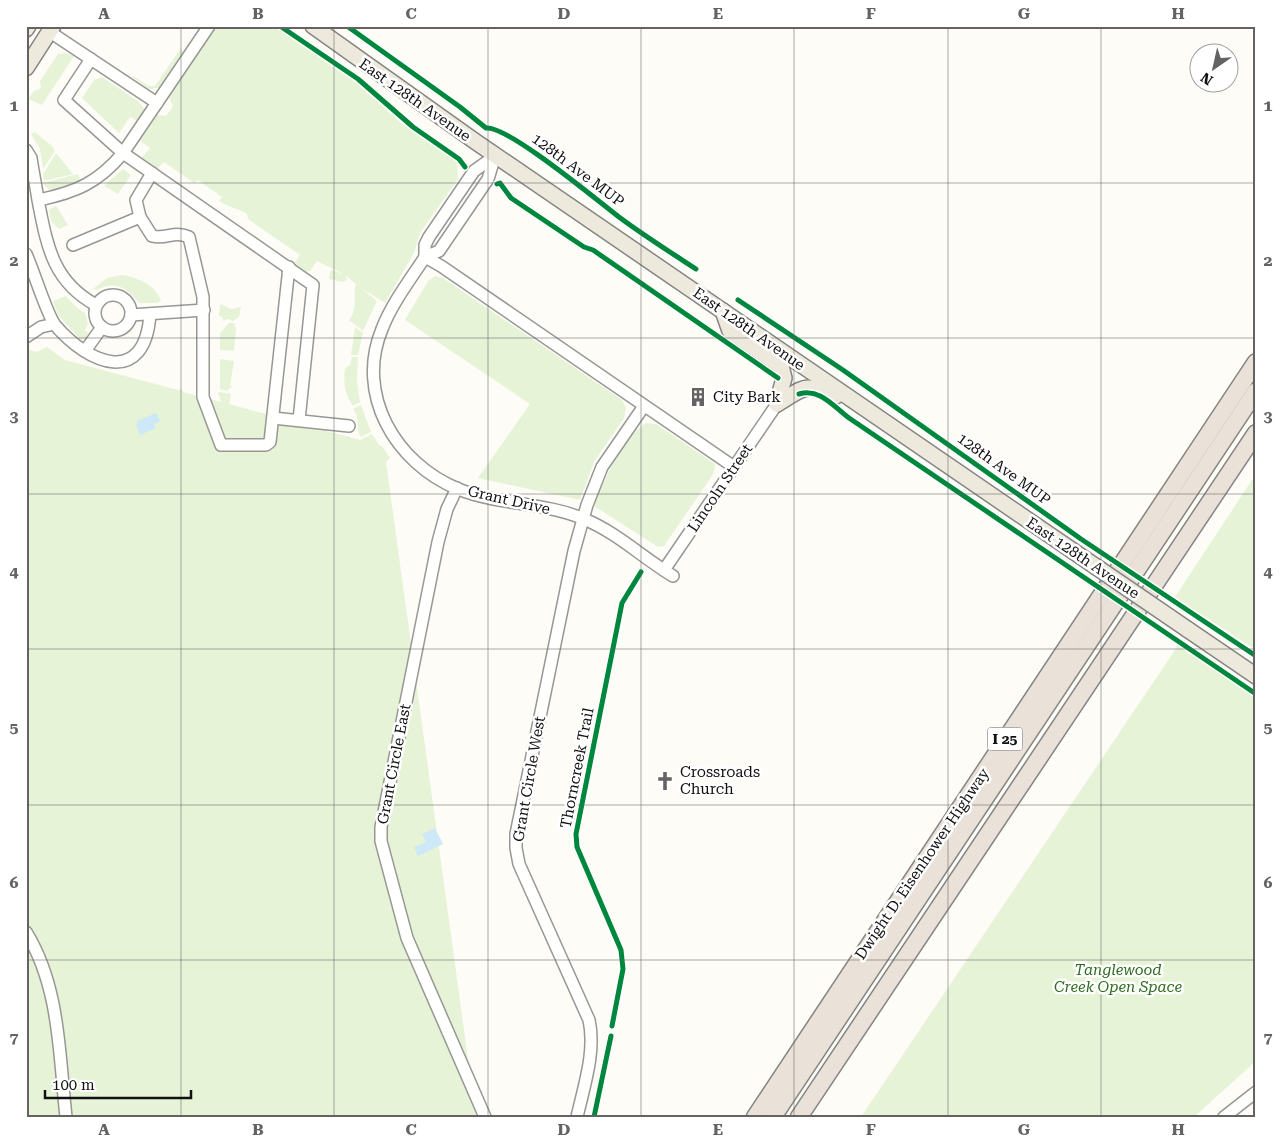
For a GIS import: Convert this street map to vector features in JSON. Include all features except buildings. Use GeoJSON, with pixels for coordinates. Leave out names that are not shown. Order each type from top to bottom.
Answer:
{"type":"FeatureCollection","features":[{"type":"Feature","properties":{"kind":"highway","name":"Dwight D. Eisenhower Highway"},"geometry":{"type":"LineString","coordinates":[[755,1117],[1256,362]]}},
{"type":"Feature","properties":{"kind":"highway"},"geometry":{"type":"LineString","coordinates":[[773,1117],[1256,391]]}},
{"type":"Feature","properties":{"kind":"highway"},"geometry":{"type":"LineString","coordinates":[[786,1117],[1256,411]]}},
{"type":"Feature","properties":{"kind":"highway","name":"I 25"},"geometry":{"type":"LineString","coordinates":[[799,1117],[1256,433]]}},
{"type":"Feature","properties":{"kind":"main road","name":"East 128th Avenue"},"geometry":{"type":"LineString","coordinates":[[313,26],[496,156],[1256,676]]}},
{"type":"Feature","properties":{"kind":"main road"},"geometry":{"type":"LineString","coordinates":[[26,68],[52,29]]}},
{"type":"Feature","properties":{"kind":"main road"},"geometry":{"type":"LineString","coordinates":[[723,311],[730,331],[781,366],[784,378],[777,404]]}},
{"type":"Feature","properties":{"kind":"main road"},"geometry":{"type":"LineString","coordinates":[[777,404],[795,391],[808,387],[867,410]]}},
{"type":"Feature","properties":{"kind":"street"},"geometry":{"type":"LineString","coordinates":[[38,200],[61,195],[97,180],[123,153],[209,26]]}},
{"type":"Feature","properties":{"kind":"street"},"geometry":{"type":"LineString","coordinates":[[52,29],[91,59],[157,103]]}},
{"type":"Feature","properties":{"kind":"street"},"geometry":{"type":"LineString","coordinates":[[91,59],[64,100],[123,153],[313,285],[299,420]]}},
{"type":"Feature","properties":{"kind":"street"},"geometry":{"type":"LineString","coordinates":[[26,150],[31,158],[44,236],[58,271],[68,285],[96,306]]}},
{"type":"Feature","properties":{"kind":"street","name":"Grant Drive"},"geometry":{"type":"LineString","coordinates":[[496,156],[474,171],[429,237],[425,245],[425,257],[382,327],[373,357],[373,381],[383,419],[397,442],[408,455],[457,488],[484,497],[583,518],[602,528],[668,573]]}},
{"type":"Feature","properties":{"kind":"street","name":"Grant Drive"},"geometry":{"type":"LineString","coordinates":[[425,257],[439,251],[488,179],[496,156]]}},
{"type":"Feature","properties":{"kind":"street"},"geometry":{"type":"LineString","coordinates":[[152,174],[136,200],[140,217],[152,236],[160,238],[178,233],[189,237],[203,297],[203,397],[221,446],[266,445],[271,436],[288,267]]}},
{"type":"Feature","properties":{"kind":"street"},"geometry":{"type":"LineString","coordinates":[[73,245],[140,217]]}},
{"type":"Feature","properties":{"kind":"street"},"geometry":{"type":"LineString","coordinates":[[26,254],[30,272],[54,324],[85,351],[107,362],[120,362],[131,359],[141,351],[147,339],[150,314]]}},
{"type":"Feature","properties":{"kind":"street"},"geometry":{"type":"LineString","coordinates":[[425,257],[441,266],[734,467]]}},
{"type":"Feature","properties":{"kind":"street"},"geometry":{"type":"LineString","coordinates":[[118,295],[129,305],[131,315],[122,328],[112,331],[102,327],[95,315],[96,306],[107,296],[118,295]]}},
{"type":"Feature","properties":{"kind":"street"},"geometry":{"type":"LineString","coordinates":[[131,315],[204,310]]}},
{"type":"Feature","properties":{"kind":"street"},"geometry":{"type":"LineString","coordinates":[[26,337],[41,327],[54,324]]}},
{"type":"Feature","properties":{"kind":"street"},"geometry":{"type":"LineString","coordinates":[[85,351],[102,327]]}},
{"type":"Feature","properties":{"kind":"street","name":"Lincoln Street"},"geometry":{"type":"LineString","coordinates":[[668,573],[734,467],[777,404]]}},
{"type":"Feature","properties":{"kind":"street","name":"Grant Circle West"},"geometry":{"type":"LineString","coordinates":[[577,1117],[591,1048],[590,1020],[519,864],[516,848],[518,825],[583,518],[602,466],[644,406]]}},
{"type":"Feature","properties":{"kind":"street"},"geometry":{"type":"LineString","coordinates":[[273,418],[349,426]]}},
{"type":"Feature","properties":{"kind":"street","name":"Grant Circle East"},"geometry":{"type":"LineString","coordinates":[[457,488],[447,509],[438,542],[381,827],[381,841],[407,938],[485,1117]]}},
{"type":"Feature","properties":{"kind":"street"},"geometry":{"type":"LineString","coordinates":[[26,932],[40,957],[52,996],[66,1117]]}},
{"type":"Feature","properties":{"kind":"street"},"geometry":{"type":"LineString","coordinates":[[1224,1117],[1256,1092]]}},
{"type":"Feature","properties":{"kind":"green space"},"geometry":{"type":"Polygon","coordinates":[[[215,26],[276,26],[353,80],[402,124],[457,162],[458,179],[420,233],[415,251],[385,303],[361,288],[377,301],[363,331],[349,320],[355,306],[356,284],[346,276],[347,280],[343,282],[329,279],[331,270],[343,274],[317,261],[310,271],[306,272],[294,264],[300,255],[248,219],[247,214],[219,201],[222,197],[198,180],[194,183],[164,162],[157,169],[141,159],[150,148],[140,141],[157,115],[166,116],[173,106],[169,97],[215,26]]]}},
{"type":"Feature","properties":{"kind":"green space"},"geometry":{"type":"Polygon","coordinates":[[[181,48],[183,52],[159,88],[149,89],[132,77],[149,86],[155,86],[181,48]]]}},
{"type":"Feature","properties":{"kind":"green space"},"geometry":{"type":"Polygon","coordinates":[[[66,53],[74,56],[42,105],[28,99],[34,91],[41,88],[40,81],[58,54],[66,53]]]}},
{"type":"Feature","properties":{"kind":"green space"},"geometry":{"type":"Polygon","coordinates":[[[102,77],[139,102],[145,110],[138,121],[130,117],[119,133],[82,98],[94,80],[102,77]]]}},
{"type":"Feature","properties":{"kind":"green space"},"geometry":{"type":"Polygon","coordinates":[[[35,132],[52,146],[55,151],[43,169],[40,149],[31,134],[35,132]]]}},
{"type":"Feature","properties":{"kind":"green space"},"geometry":{"type":"Polygon","coordinates":[[[56,153],[73,174],[44,181],[43,174],[56,153]]]}},
{"type":"Feature","properties":{"kind":"green space"},"geometry":{"type":"Polygon","coordinates":[[[123,169],[131,175],[118,194],[104,186],[123,169]]]}},
{"type":"Feature","properties":{"kind":"green space"},"geometry":{"type":"Polygon","coordinates":[[[78,174],[80,181],[50,190],[42,183],[78,174]]]}},
{"type":"Feature","properties":{"kind":"green space"},"geometry":{"type":"Polygon","coordinates":[[[56,206],[68,225],[59,229],[51,221],[49,210],[56,206]]]}},
{"type":"Feature","properties":{"kind":"green space"},"geometry":{"type":"Polygon","coordinates":[[[122,275],[134,278],[150,286],[159,295],[161,301],[156,303],[139,303],[130,293],[115,286],[103,287],[97,290],[93,289],[107,278],[122,275]]]}},
{"type":"Feature","properties":{"kind":"green space"},"geometry":{"type":"Polygon","coordinates":[[[435,276],[443,278],[622,400],[626,408],[624,418],[594,462],[580,500],[478,478],[530,404],[405,320],[428,281],[435,276]]]}},
{"type":"Feature","properties":{"kind":"green space"},"geometry":{"type":"Polygon","coordinates":[[[66,296],[77,308],[85,313],[88,324],[85,330],[89,334],[85,339],[81,340],[58,315],[53,301],[66,296]]]}},
{"type":"Feature","properties":{"kind":"green space"},"geometry":{"type":"Polygon","coordinates":[[[220,304],[232,309],[241,307],[239,317],[233,321],[228,319],[223,321],[222,317],[219,316],[220,304]]]}},
{"type":"Feature","properties":{"kind":"green space"},"geometry":{"type":"Polygon","coordinates":[[[229,323],[234,323],[236,329],[234,351],[220,350],[220,333],[229,323]]]}},
{"type":"Feature","properties":{"kind":"green space"},"geometry":{"type":"Polygon","coordinates":[[[355,327],[363,333],[358,355],[351,355],[355,327]]]}},
{"type":"Feature","properties":{"kind":"green space"},"geometry":{"type":"Polygon","coordinates":[[[47,347],[65,360],[178,390],[182,389],[183,392],[221,402],[218,392],[231,394],[229,404],[360,440],[372,434],[390,458],[386,462],[476,1117],[26,1117],[26,349],[37,352],[47,347]]]}},
{"type":"Feature","properties":{"kind":"green space"},"geometry":{"type":"Polygon","coordinates":[[[352,357],[358,357],[357,381],[360,402],[353,406],[346,393],[344,379],[345,368],[350,365],[352,357]]]}},
{"type":"Feature","properties":{"kind":"green space"},"geometry":{"type":"Polygon","coordinates":[[[220,359],[234,361],[230,386],[232,386],[227,391],[220,389],[220,359]]]}},
{"type":"Feature","properties":{"kind":"green space"},"geometry":{"type":"Polygon","coordinates":[[[361,405],[371,432],[361,437],[358,430],[357,417],[353,409],[361,405]]]}},
{"type":"Feature","properties":{"kind":"green space"},"geometry":{"type":"Polygon","coordinates":[[[646,423],[656,424],[715,464],[714,473],[664,546],[658,547],[594,506],[621,449],[637,430],[646,423]]]}},
{"type":"Feature","properties":{"kind":"green space"},"geometry":{"type":"Polygon","coordinates":[[[1256,474],[1256,650],[1175,597],[1256,474]]]}},
{"type":"Feature","properties":{"kind":"green space","name":"Tanglewood Creek Open Space"},"geometry":{"type":"Polygon","coordinates":[[[1179,644],[1256,698],[1256,1061],[1194,1117],[861,1117],[1179,644]]]}},
{"type":"Feature","properties":{"kind":"water"},"geometry":{"type":"Polygon","coordinates":[[[156,413],[160,421],[154,424],[156,428],[140,435],[136,425],[138,424],[137,421],[156,413]]]}},
{"type":"Feature","properties":{"kind":"water"},"geometry":{"type":"Polygon","coordinates":[[[435,828],[443,844],[418,856],[414,847],[426,842],[422,834],[435,828]]]}},
{"type":"Feature","properties":{"kind":"cycle path"},"geometry":{"type":"LineString","coordinates":[[280,26],[358,79],[413,127],[459,159],[465,167]]}},
{"type":"Feature","properties":{"kind":"cycle path","name":"128th Ave MUP"},"geometry":{"type":"LineString","coordinates":[[347,26],[460,107],[486,128],[497,130],[513,138],[628,224],[696,269]]}},
{"type":"Feature","properties":{"kind":"cycle path"},"geometry":{"type":"LineString","coordinates":[[497,184],[500,183],[511,198],[584,247],[593,250],[778,378]]}},
{"type":"Feature","properties":{"kind":"cycle path","name":"128th Ave MUP"},"geometry":{"type":"LineString","coordinates":[[738,300],[843,370],[1081,539],[1256,656]]}},
{"type":"Feature","properties":{"kind":"cycle path"},"geometry":{"type":"LineString","coordinates":[[799,394],[813,394],[826,399],[849,418],[1256,694]]}},
{"type":"Feature","properties":{"kind":"cycle path","name":"Thorncreek Trail"},"geometry":{"type":"LineString","coordinates":[[612,1026],[623,969],[621,950],[577,847],[576,834],[622,603],[641,572]]}},
{"type":"Feature","properties":{"kind":"cycle path"},"geometry":{"type":"LineString","coordinates":[[594,1117],[611,1036]]}},
{"type":"Feature","properties":{"kind":"place","name":"City Bark"},"geometry":{"type":"Point","coordinates":[698,397]}},
{"type":"Feature","properties":{"kind":"place","name":"Crossroads Church"},"geometry":{"type":"Point","coordinates":[665,781]}}]}
